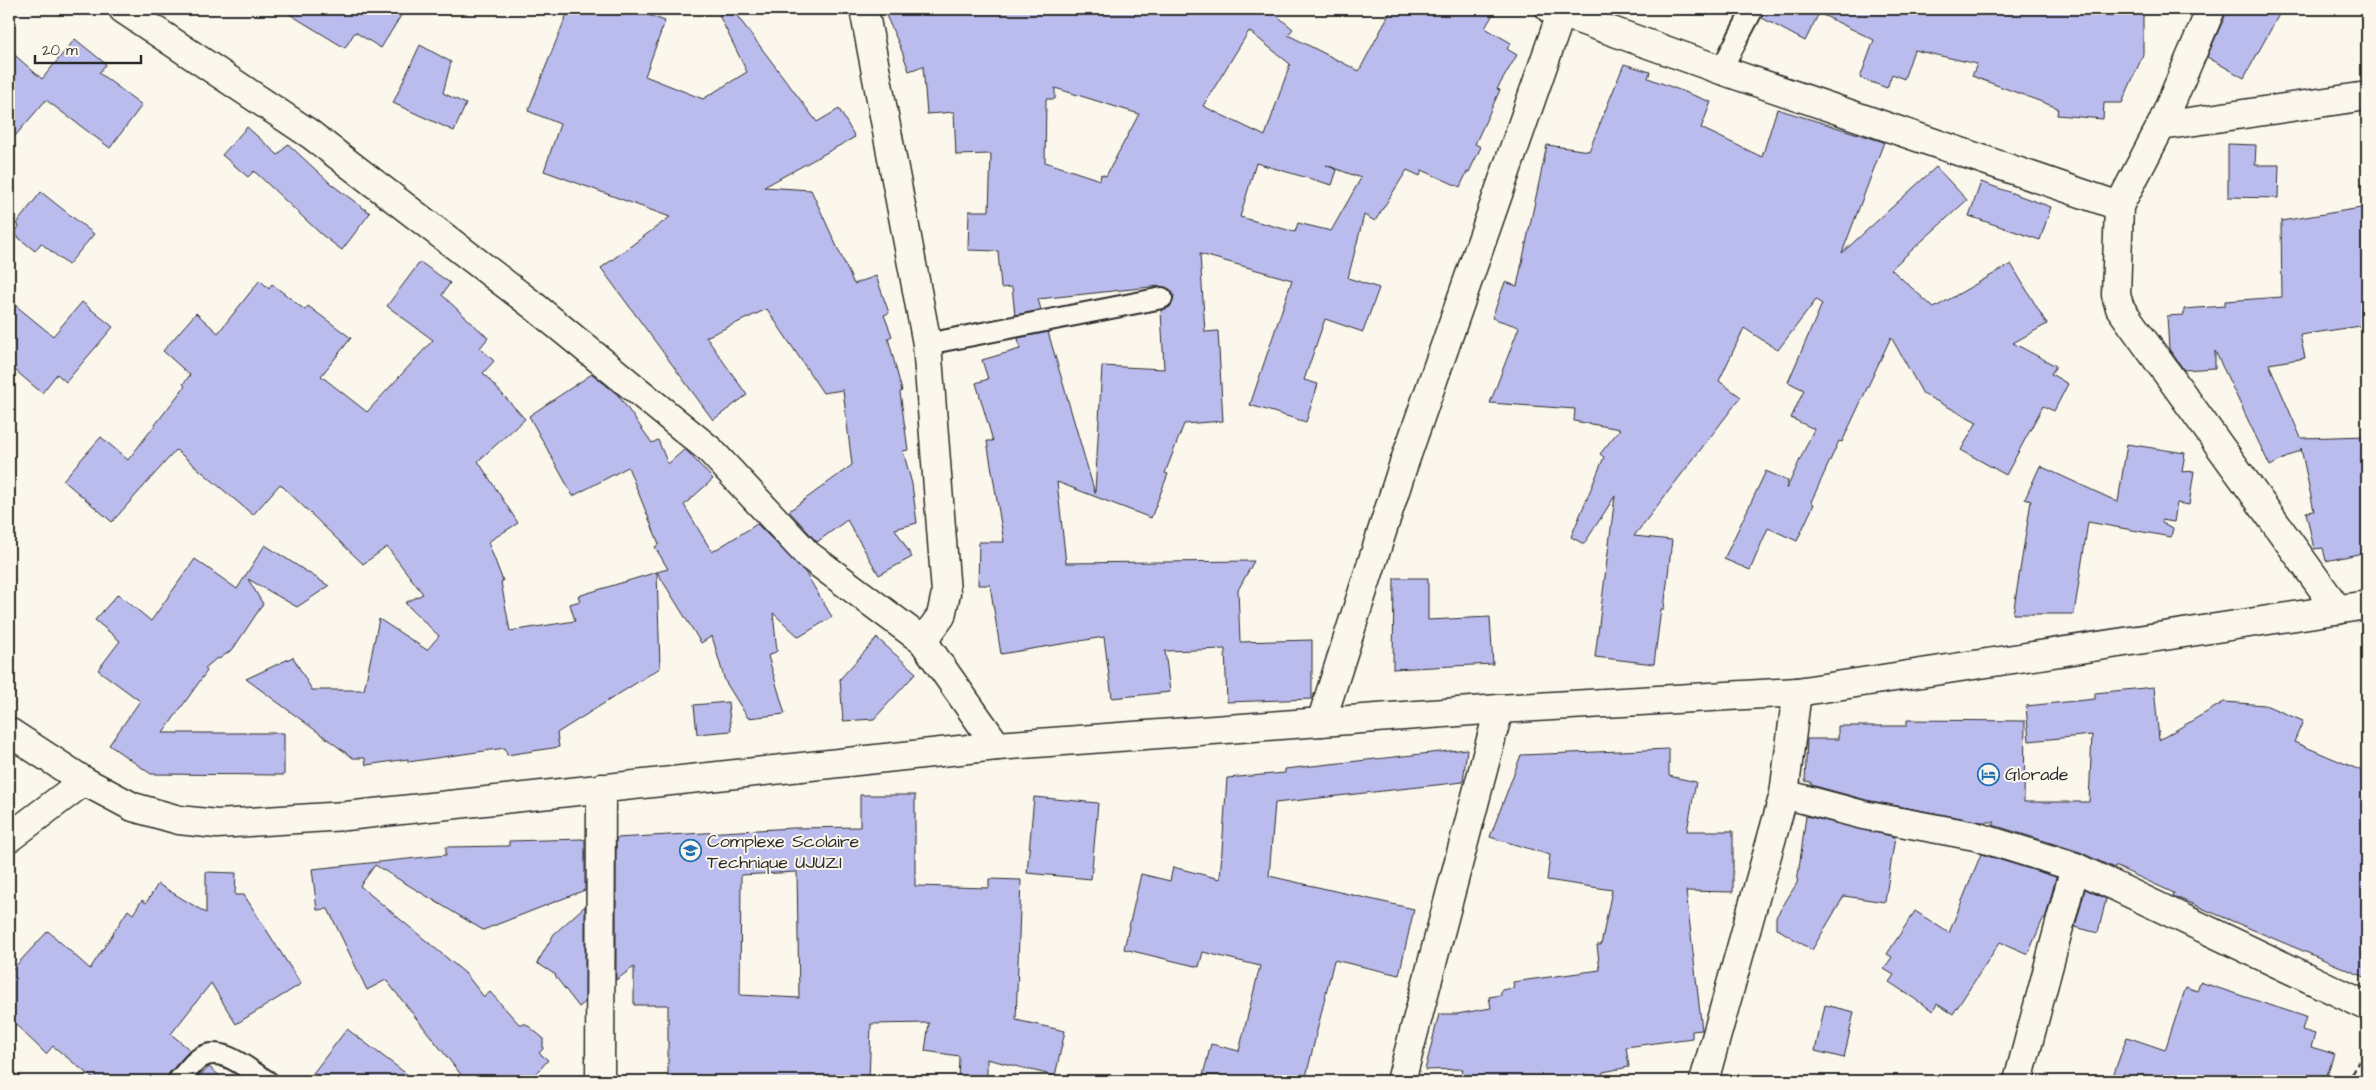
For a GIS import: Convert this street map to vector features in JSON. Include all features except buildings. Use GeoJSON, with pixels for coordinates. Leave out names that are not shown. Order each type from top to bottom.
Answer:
{"type":"FeatureCollection","features":[{"type":"Feature","properties":{"kind":"street"},"geometry":{"type":"LineString","coordinates":[[123,9],[310,134],[534,306],[710,450],[808,555],[923,642],[997,746]]}},
{"type":"Feature","properties":{"kind":"street"},"geometry":{"type":"LineString","coordinates":[[864,9],[927,344],[946,593],[941,616],[923,642]]}},
{"type":"Feature","properties":{"kind":"street"},"geometry":{"type":"LineString","coordinates":[[2212,9],[2161,126],[2119,206],[2116,295],[2120,308],[2338,610]]}},
{"type":"Feature","properties":{"kind":"street"},"geometry":{"type":"LineString","coordinates":[[1321,722],[1402,469],[1555,12],[2119,206]]}},
{"type":"Feature","properties":{"kind":"street"},"geometry":{"type":"LineString","coordinates":[[2161,126],[2367,96]]}},
{"type":"Feature","properties":{"kind":"street"},"geometry":{"type":"LineString","coordinates":[[9,732],[84,781],[133,807],[178,820],[217,824],[346,816],[997,746],[1499,709],[1797,692],[2367,605]]}},
{"type":"Feature","properties":{"kind":"street"},"geometry":{"type":"LineString","coordinates":[[1704,1081],[1784,794],[1797,692]]}},
{"type":"Feature","properties":{"kind":"street"},"geometry":{"type":"LineString","coordinates":[[1401,1081],[1499,709]]}},
{"type":"Feature","properties":{"kind":"street"},"geometry":{"type":"LineString","coordinates":[[9,838],[84,781]]}},
{"type":"Feature","properties":{"kind":"street"},"geometry":{"type":"LineString","coordinates":[[600,1081],[601,788]]}},
{"type":"Feature","properties":{"kind":"street"},"geometry":{"type":"LineString","coordinates":[[1784,794],[1863,815],[1975,836],[2075,867],[2367,1006]]}},
{"type":"Feature","properties":{"kind":"street"},"geometry":{"type":"LineString","coordinates":[[2018,1081],[2075,867]]}},
{"type":"Feature","properties":{"kind":"lane"},"geometry":{"type":"LineString","coordinates":[[1721,70],[1753,9]]}},
{"type":"Feature","properties":{"kind":"lane"},"geometry":{"type":"LineString","coordinates":[[927,344],[1162,298]]}},
{"type":"Feature","properties":{"kind":"lane"},"geometry":{"type":"LineString","coordinates":[[178,1081],[199,1058],[211,1053],[226,1055],[267,1081]]}},
{"type":"Feature","properties":{"kind":"path"},"geometry":{"type":"LineString","coordinates":[[2348,1081],[2367,1047]]}},
{"type":"Feature","properties":{"kind":"place","name":"Glorade"},"geometry":{"type":"Point","coordinates":[1989,774]}},
{"type":"Feature","properties":{"kind":"place","name":"Complexe Scolaire Technique UJUZI"},"geometry":{"type":"Point","coordinates":[691,851]}}]}
